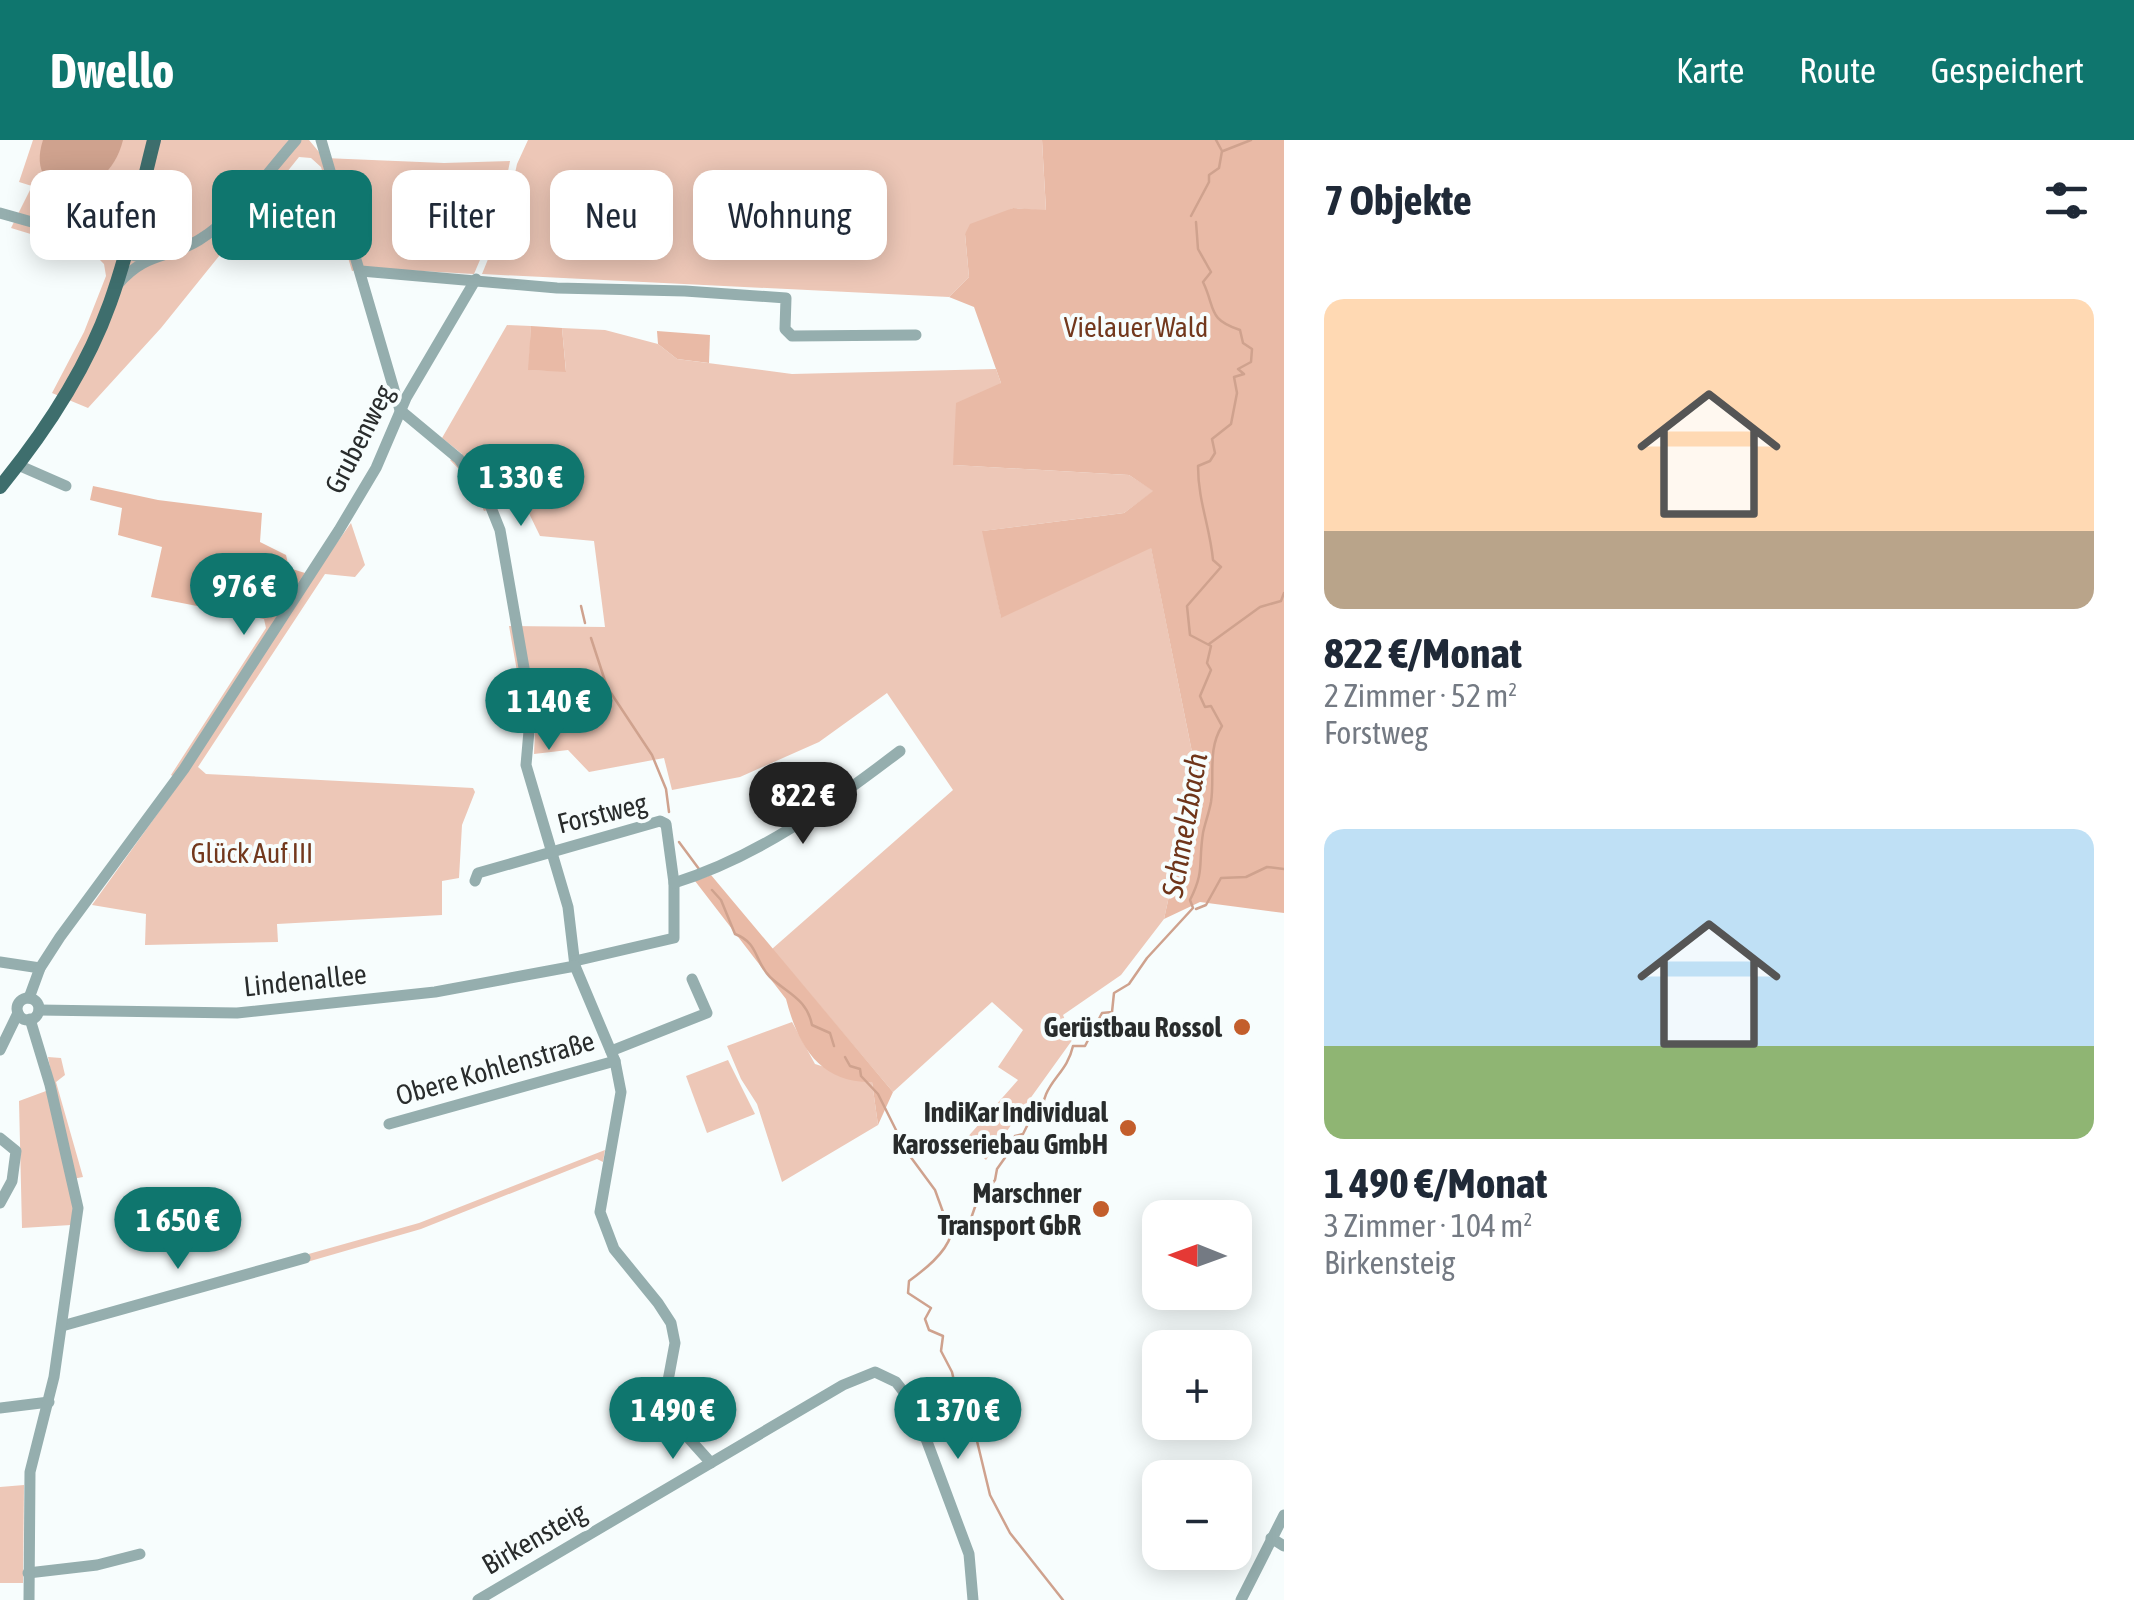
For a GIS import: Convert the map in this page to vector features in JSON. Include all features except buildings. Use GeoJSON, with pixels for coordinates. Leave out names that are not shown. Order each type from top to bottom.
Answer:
{"type":"FeatureCollection","features":[{"type":"Feature","properties":{"kind":"main road"},"geometry":{"type":"LineString","coordinates":[[146,170],[154,140]]}},
{"type":"Feature","properties":{"kind":"main road"},"geometry":{"type":"LineString","coordinates":[[0,487],[58,407],[102,324],[124,260]]}},
{"type":"Feature","properties":{"kind":"street"},"geometry":{"type":"LineString","coordinates":[[192,242],[223,224],[296,140]]}},
{"type":"Feature","properties":{"kind":"street"},"geometry":{"type":"LineString","coordinates":[[321,140],[400,410]]}},
{"type":"Feature","properties":{"kind":"street"},"geometry":{"type":"LineString","coordinates":[[0,213],[30,221]]}},
{"type":"Feature","properties":{"kind":"street"},"geometry":{"type":"LineString","coordinates":[[116,287],[134,267],[147,260]]}},
{"type":"Feature","properties":{"kind":"street"},"geometry":{"type":"LineString","coordinates":[[360,270],[557,288],[786,298],[786,330],[792,336],[916,335]]}},
{"type":"Feature","properties":{"kind":"street","name":"Grubenweg"},"geometry":{"type":"LineString","coordinates":[[29,1014],[38,1004],[29,998],[40,968],[99,881],[184,769],[367,484],[400,410],[476,278]]}},
{"type":"Feature","properties":{"kind":"street","name":"Obere Kohlenstraße"},"geometry":{"type":"LineString","coordinates":[[400,410],[460,459],[488,500],[500,530],[531,708],[526,765],[568,907],[575,964],[613,1056],[621,1092],[600,1212],[614,1249],[658,1302],[670,1323],[675,1343],[667,1386],[668,1405],[676,1424],[711,1463]]}},
{"type":"Feature","properties":{"kind":"street"},"geometry":{"type":"LineString","coordinates":[[18,466],[66,486]]}},
{"type":"Feature","properties":{"kind":"street"},"geometry":{"type":"LineString","coordinates":[[674,883],[711,872],[770,843],[816,815],[900,751]]}},
{"type":"Feature","properties":{"kind":"street","name":"Forstweg"},"geometry":{"type":"LineString","coordinates":[[550,852],[660,821],[666,824],[674,883],[674,938],[575,964]]}},
{"type":"Feature","properties":{"kind":"street"},"geometry":{"type":"LineString","coordinates":[[475,881],[478,873],[550,852]]}},
{"type":"Feature","properties":{"kind":"street"},"geometry":{"type":"LineString","coordinates":[[0,962],[40,968]]}},
{"type":"Feature","properties":{"kind":"street","name":"Lindenallee"},"geometry":{"type":"LineString","coordinates":[[29,1014],[237,1013],[435,992],[575,964]]}},
{"type":"Feature","properties":{"kind":"street"},"geometry":{"type":"LineString","coordinates":[[613,1056],[707,1014],[692,979]]}},
{"type":"Feature","properties":{"kind":"street"},"geometry":{"type":"LineString","coordinates":[[0,1050],[29,1014]]}},
{"type":"Feature","properties":{"kind":"street"},"geometry":{"type":"LineString","coordinates":[[29,1014],[78,1208],[49,1402],[30,1472],[29,1600]]}},
{"type":"Feature","properties":{"kind":"street","name":"Obere Kohlenstraße"},"geometry":{"type":"LineString","coordinates":[[389,1124],[613,1056]]}},
{"type":"Feature","properties":{"kind":"street"},"geometry":{"type":"LineString","coordinates":[[0,1138],[16,1150],[12,1181],[0,1203]]}},
{"type":"Feature","properties":{"kind":"street"},"geometry":{"type":"LineString","coordinates":[[62,1326],[305,1258]]}},
{"type":"Feature","properties":{"kind":"street","name":"Birkensteig"},"geometry":{"type":"LineString","coordinates":[[486,1598],[843,1385],[875,1372],[896,1382],[913,1404],[969,1554],[973,1600]]}},
{"type":"Feature","properties":{"kind":"street"},"geometry":{"type":"LineString","coordinates":[[0,1408],[49,1402]]}},
{"type":"Feature","properties":{"kind":"street"},"geometry":{"type":"LineString","coordinates":[[1242,1600],[1284,1515]]}},
{"type":"Feature","properties":{"kind":"street"},"geometry":{"type":"LineString","coordinates":[[1271,1538],[1284,1546]]}},
{"type":"Feature","properties":{"kind":"street"},"geometry":{"type":"LineString","coordinates":[[28,1573],[140,1554]]}},
{"type":"Feature","properties":{"kind":"green space"},"geometry":{"type":"Polygon","coordinates":[[[33,140],[309,140],[324,158],[444,163],[510,161],[508,170],[392,170],[392,260],[480,260],[474,274],[368,268],[352,271],[349,260],[372,260],[372,170],[322,170],[311,158],[299,157],[289,170],[212,170],[212,260],[216,260],[88,408],[52,393],[84,332],[106,276],[100,260],[192,260],[192,170],[30,170],[30,185],[19,182],[33,140]]]}},
{"type":"Feature","properties":{"kind":"green space"},"geometry":{"type":"Polygon","coordinates":[[[528,140],[1042,140],[1046,211],[1013,208],[965,234],[969,277],[949,297],[482,274],[488,260],[530,260],[530,170],[516,170],[528,140]]]}},
{"type":"Feature","properties":{"kind":"green space","name":"Vielauer Wald"},"geometry":{"type":"Polygon","coordinates":[[[1042,140],[1284,140],[1284,913],[1200,902],[1164,919],[1196,772],[1151,548],[1001,618],[982,531],[1124,513],[1153,491],[1129,475],[953,465],[956,403],[1001,383],[974,307],[949,297],[969,277],[965,234],[970,224],[1013,208],[1046,210],[1042,140]]]}},
{"type":"Feature","properties":{"kind":"green space"},"geometry":{"type":"Polygon","coordinates":[[[30,190],[30,234],[11,228],[30,190]]]}},
{"type":"Feature","properties":{"kind":"green space"},"geometry":{"type":"Polygon","coordinates":[[[507,325],[531,326],[529,370],[566,371],[562,328],[605,330],[658,344],[677,359],[792,374],[996,369],[1001,383],[954,465],[1129,475],[1154,491],[1124,513],[983,531],[1001,617],[1151,547],[1196,772],[1164,919],[1121,975],[1063,1015],[1073,1039],[986,1160],[965,1140],[1018,1080],[998,1067],[1023,1030],[992,1002],[893,1092],[772,949],[953,790],[887,693],[819,742],[740,777],[672,790],[664,758],[589,772],[568,750],[534,754],[536,709],[524,711],[509,626],[605,627],[594,541],[540,536],[522,499],[484,511],[472,483],[450,460],[462,454],[442,438],[507,325]]]}},
{"type":"Feature","properties":{"kind":"green space"},"geometry":{"type":"Polygon","coordinates":[[[531,326],[562,328],[566,372],[528,370],[531,326]]]}},
{"type":"Feature","properties":{"kind":"green space"},"geometry":{"type":"Polygon","coordinates":[[[657,331],[710,335],[709,363],[677,359],[658,344],[657,331]]]}},
{"type":"Feature","properties":{"kind":"green space"},"geometry":{"type":"Polygon","coordinates":[[[93,486],[158,500],[262,513],[260,542],[286,555],[289,568],[305,573],[274,616],[264,619],[151,597],[162,547],[118,535],[122,508],[90,500],[93,486]]]}},
{"type":"Feature","properties":{"kind":"green space","name":"Glück Auf III"},"geometry":{"type":"Polygon","coordinates":[[[351,523],[365,565],[355,577],[325,574],[198,767],[206,774],[473,788],[475,792],[462,825],[459,878],[442,881],[442,915],[277,924],[278,942],[145,945],[146,914],[92,905],[181,781],[171,775],[266,628],[264,619],[274,616],[305,573],[316,572],[351,523]]]}},
{"type":"Feature","properties":{"kind":"green space"},"geometry":{"type":"Polygon","coordinates":[[[711,875],[893,1092],[878,1125],[872,1082],[838,1076],[814,1058],[797,1032],[786,999],[695,881],[711,875]]]}},
{"type":"Feature","properties":{"kind":"green space"},"geometry":{"type":"Polygon","coordinates":[[[792,1022],[815,1064],[872,1082],[878,1125],[782,1182],[757,1104],[727,1046],[792,1022]]]}},
{"type":"Feature","properties":{"kind":"green space"},"geometry":{"type":"Polygon","coordinates":[[[48,1057],[61,1058],[65,1075],[56,1082],[83,1177],[67,1180],[73,1208],[71,1225],[22,1228],[19,1101],[46,1091],[53,1082],[48,1057]]]}},
{"type":"Feature","properties":{"kind":"green space"},"geometry":{"type":"Polygon","coordinates":[[[728,1060],[755,1114],[707,1133],[686,1076],[728,1060]]]}},
{"type":"Feature","properties":{"kind":"green space"},"geometry":{"type":"Polygon","coordinates":[[[605,1150],[603,1162],[597,1159],[421,1229],[307,1262],[305,1255],[419,1223],[605,1150]]]}},
{"type":"Feature","properties":{"kind":"green space"},"geometry":{"type":"Polygon","coordinates":[[[24,1485],[23,1583],[0,1583],[0,1487],[24,1485]]]}},
{"type":"Feature","properties":{"kind":"shaded area"},"geometry":{"type":"Polygon","coordinates":[[[43,140],[123,140],[107,170],[42,170],[43,140]]]}},
{"type":"Feature","properties":{"kind":"waterway","name":"Schmelzbach"},"geometry":{"type":"LineString","coordinates":[[1191,216],[1209,175],[1219,168],[1222,151],[1216,140]]}},
{"type":"Feature","properties":{"kind":"waterway"},"geometry":{"type":"LineString","coordinates":[[1223,151],[1251,140]]}},
{"type":"Feature","properties":{"kind":"waterway","name":"Schmelzbach"},"geometry":{"type":"LineString","coordinates":[[1063,1600],[1010,1533],[990,1495],[977,1441],[962,1417],[952,1372],[941,1351],[943,1336],[929,1330],[925,1319],[931,1308],[908,1293],[909,1281],[939,1255],[951,1235],[968,1227],[1015,1136],[1023,1134],[1029,1122],[1042,1121],[1045,1097],[1073,1046],[1085,1046],[1102,1013],[1112,1012],[1114,993],[1129,984],[1193,908],[1190,900],[1199,874],[1211,802],[1213,754],[1222,726],[1200,696],[1211,670],[1207,663],[1211,646],[1190,635],[1187,606],[1221,567],[1213,560],[1198,466],[1210,461],[1215,453],[1212,439],[1231,424],[1237,393],[1234,377],[1244,374],[1238,369],[1251,362],[1252,349],[1243,343],[1240,330],[1222,322],[1214,312],[1203,282],[1211,272],[1198,249],[1196,222]]}},
{"type":"Feature","properties":{"kind":"waterway"},"geometry":{"type":"LineString","coordinates":[[1209,644],[1260,607],[1281,601],[1284,593]]}},
{"type":"Feature","properties":{"kind":"waterway"},"geometry":{"type":"LineString","coordinates":[[581,606],[585,623]]}},
{"type":"Feature","properties":{"kind":"waterway"},"geometry":{"type":"LineString","coordinates":[[591,638],[607,687],[652,755],[666,789],[669,812]]}},
{"type":"Feature","properties":{"kind":"waterway"},"geometry":{"type":"LineString","coordinates":[[679,842],[699,869]]}},
{"type":"Feature","properties":{"kind":"waterway"},"geometry":{"type":"LineString","coordinates":[[1196,909],[1206,905],[1221,878],[1246,877],[1267,867],[1284,869]]}},
{"type":"Feature","properties":{"kind":"waterway"},"geometry":{"type":"LineString","coordinates":[[712,890],[721,900],[735,934],[748,942],[770,977],[801,1003],[812,1025],[830,1033],[834,1046]]}},
{"type":"Feature","properties":{"kind":"waterway"},"geometry":{"type":"LineString","coordinates":[[845,1057],[850,1066],[860,1069],[861,1076],[878,1094],[899,1136]]}},
{"type":"Feature","properties":{"kind":"waterway"},"geometry":{"type":"LineString","coordinates":[[904,1148],[935,1190],[951,1234]]}},
{"type":"Feature","properties":{"kind":"place","name":"Gerüstbau Rossol"},"geometry":{"type":"Point","coordinates":[1242,1027]}},
{"type":"Feature","properties":{"kind":"place","name":"IndiKar Individual Karosseriebau GmbH"},"geometry":{"type":"Point","coordinates":[1128,1128]}},
{"type":"Feature","properties":{"kind":"place","name":"Marschner Transport GbR"},"geometry":{"type":"Point","coordinates":[1101,1209]}}]}
